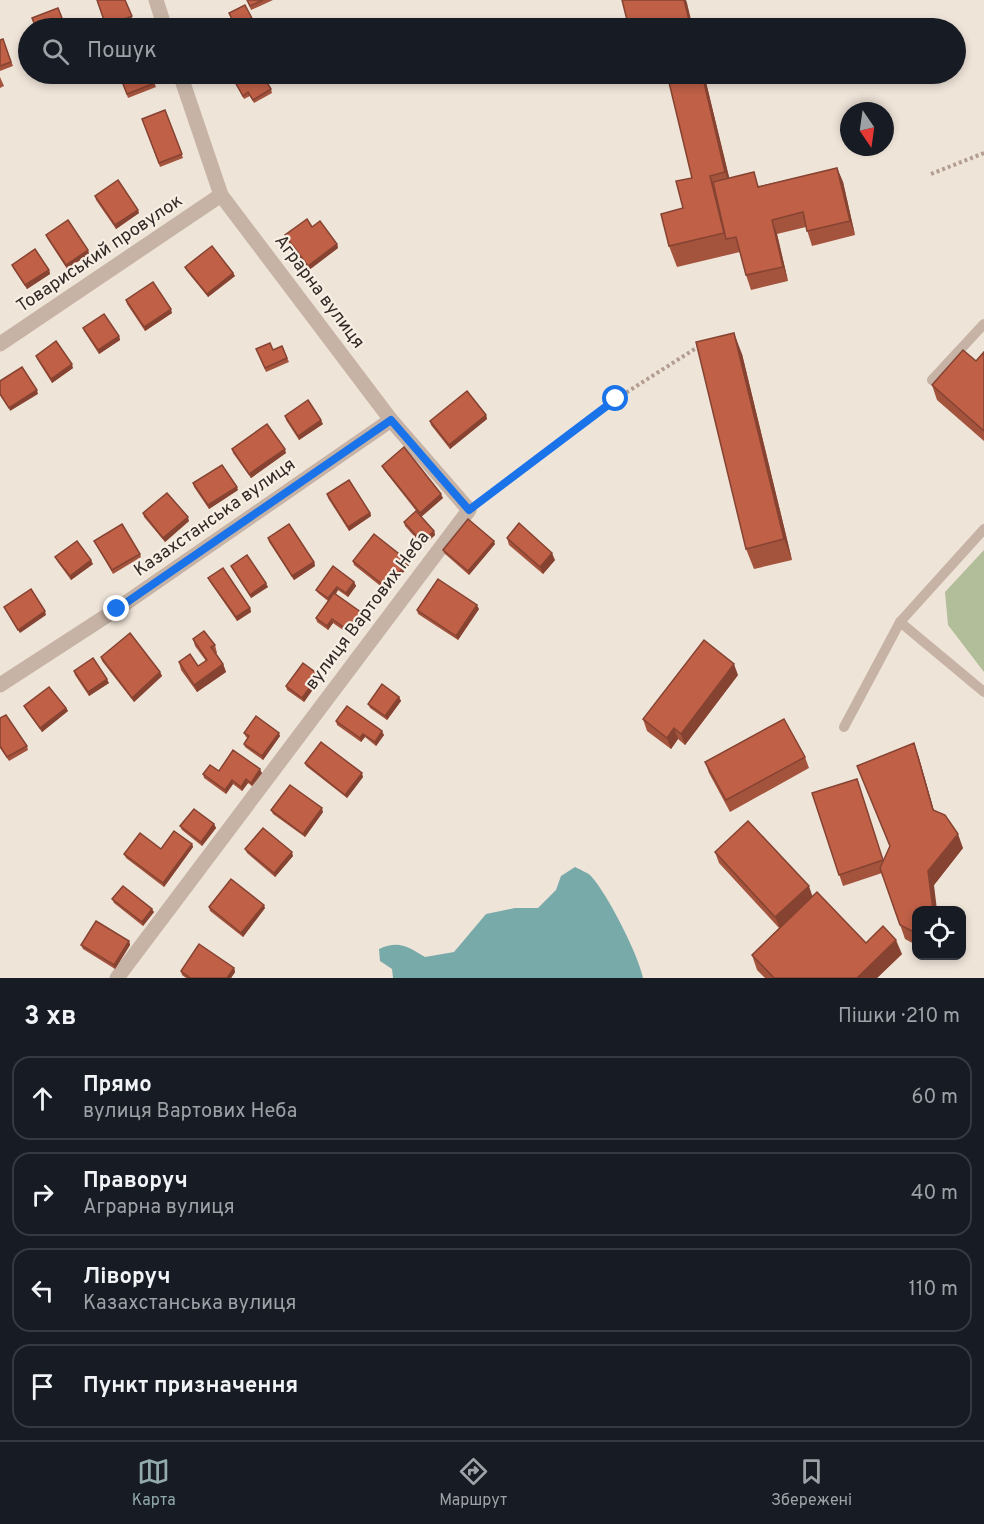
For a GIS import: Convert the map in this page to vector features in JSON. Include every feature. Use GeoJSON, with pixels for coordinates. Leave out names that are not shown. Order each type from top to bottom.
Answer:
{"type":"FeatureCollection","features":[{"type":"Feature","properties":{"kind":"street"},"geometry":{"type":"LineString","coordinates":[[156,0],[162,18]]}},
{"type":"Feature","properties":{"kind":"street","name":"Аграрна вулиця"},"geometry":{"type":"LineString","coordinates":[[183,84],[221,195],[391,420],[469,510]]}},
{"type":"Feature","properties":{"kind":"street","name":"Товариський провулок"},"geometry":{"type":"LineString","coordinates":[[0,344],[221,195]]}},
{"type":"Feature","properties":{"kind":"street","name":"Казахстанська вулиця"},"geometry":{"type":"LineString","coordinates":[[0,685],[117,609],[391,420]]}},
{"type":"Feature","properties":{"kind":"street","name":"вулиця Вартових Неба"},"geometry":{"type":"LineString","coordinates":[[117,978],[469,510]]}},
{"type":"Feature","properties":{"kind":"lane"},"geometry":{"type":"LineString","coordinates":[[932,380],[984,324]]}},
{"type":"Feature","properties":{"kind":"lane"},"geometry":{"type":"LineString","coordinates":[[844,727],[900,621],[984,529]]}},
{"type":"Feature","properties":{"kind":"lane"},"geometry":{"type":"LineString","coordinates":[[900,621],[984,692]]}},
{"type":"Feature","properties":{"kind":"path"},"geometry":{"type":"LineString","coordinates":[[930,174],[984,153]]}},
{"type":"Feature","properties":{"kind":"path"},"geometry":{"type":"LineString","coordinates":[[469,510],[616,399],[706,342]]}},
{"type":"Feature","properties":{"kind":"green space"},"geometry":{"type":"Polygon","coordinates":[[[984,550],[984,672],[948,625],[945,592],[984,550]]]}},
{"type":"Feature","properties":{"kind":"water"},"geometry":{"type":"Polygon","coordinates":[[[575,867],[591,876],[614,910],[629,940],[643,978],[393,978],[392,969],[380,961],[379,949],[392,945],[408,948],[425,957],[454,952],[486,914],[515,908],[538,908],[556,890],[561,876],[575,867]]]}},
{"type":"Feature","properties":{"kind":"building"},"geometry":{"type":"Polygon","coordinates":[[[97,0],[125,0],[132,16],[127,18],[103,18],[97,0]]]}},
{"type":"Feature","properties":{"kind":"building"},"geometry":{"type":"Polygon","coordinates":[[[247,0],[263,0],[250,6],[247,0]]]}},
{"type":"Feature","properties":{"kind":"building"},"geometry":{"type":"Polygon","coordinates":[[[622,0],[684,0],[688,18],[626,18],[622,0]]]}},
{"type":"Feature","properties":{"kind":"building"},"geometry":{"type":"Polygon","coordinates":[[[245,5],[252,18],[232,18],[229,13],[245,5]]]}},
{"type":"Feature","properties":{"kind":"building"},"geometry":{"type":"Polygon","coordinates":[[[58,8],[62,18],[32,18],[58,8]]]}},
{"type":"Feature","properties":{"kind":"building"},"geometry":{"type":"Polygon","coordinates":[[[3,39],[11,62],[0,66],[0,40],[3,39]]]}},
{"type":"Feature","properties":{"kind":"building"},"geometry":{"type":"Polygon","coordinates":[[[123,84],[152,84],[127,94],[123,84]]]}},
{"type":"Feature","properties":{"kind":"building"},"geometry":{"type":"Polygon","coordinates":[[[236,84],[268,84],[271,89],[253,100],[248,92],[243,96],[236,84]]]}},
{"type":"Feature","properties":{"kind":"building"},"geometry":{"type":"Polygon","coordinates":[[[669,84],[704,84],[725,172],[710,176],[724,233],[669,246],[661,214],[683,208],[676,181],[692,178],[669,84]]]}},
{"type":"Feature","properties":{"kind":"building"},"geometry":{"type":"Polygon","coordinates":[[[165,110],[182,154],[159,163],[142,119],[165,110]]]}},
{"type":"Feature","properties":{"kind":"building"},"geometry":{"type":"Polygon","coordinates":[[[837,168],[850,221],[807,231],[803,212],[772,220],[783,267],[746,275],[736,237],[726,239],[713,182],[754,172],[758,187],[837,168]]]}},
{"type":"Feature","properties":{"kind":"building"},"geometry":{"type":"Polygon","coordinates":[[[118,180],[138,210],[115,225],[95,196],[118,180]]]}},
{"type":"Feature","properties":{"kind":"building"},"geometry":{"type":"Polygon","coordinates":[[[307,219],[312,227],[320,221],[337,244],[308,266],[285,235],[307,219]]]}},
{"type":"Feature","properties":{"kind":"building"},"geometry":{"type":"Polygon","coordinates":[[[68,220],[88,250],[66,265],[46,235],[68,220]]]}},
{"type":"Feature","properties":{"kind":"building"},"geometry":{"type":"Polygon","coordinates":[[[212,246],[233,273],[207,294],[185,267],[212,246]]]}},
{"type":"Feature","properties":{"kind":"building"},"geometry":{"type":"Polygon","coordinates":[[[35,249],[49,270],[25,285],[12,265],[35,249]]]}},
{"type":"Feature","properties":{"kind":"building"},"geometry":{"type":"Polygon","coordinates":[[[153,282],[171,309],[144,327],[126,300],[153,282]]]}},
{"type":"Feature","properties":{"kind":"building"},"geometry":{"type":"Polygon","coordinates":[[[104,314],[119,336],[98,350],[83,328],[104,314]]]}},
{"type":"Feature","properties":{"kind":"building"},"geometry":{"type":"Polygon","coordinates":[[[734,333],[784,539],[746,549],[696,342],[734,333]]]}},
{"type":"Feature","properties":{"kind":"building"},"geometry":{"type":"Polygon","coordinates":[[[56,341],[72,364],[51,379],[36,356],[56,341]]]}},
{"type":"Feature","properties":{"kind":"building"},"geometry":{"type":"Polygon","coordinates":[[[270,343],[273,350],[282,346],[287,358],[265,368],[256,349],[270,343]]]}},
{"type":"Feature","properties":{"kind":"building"},"geometry":{"type":"Polygon","coordinates":[[[963,350],[976,361],[984,352],[984,431],[932,385],[963,350]]]}},
{"type":"Feature","properties":{"kind":"building"},"geometry":{"type":"Polygon","coordinates":[[[22,367],[37,390],[9,408],[0,394],[0,381],[22,367]]]}},
{"type":"Feature","properties":{"kind":"building"},"geometry":{"type":"Polygon","coordinates":[[[467,391],[486,415],[449,445],[430,421],[467,391]]]}},
{"type":"Feature","properties":{"kind":"building"},"geometry":{"type":"Polygon","coordinates":[[[308,400],[321,420],[298,436],[285,416],[308,400]]]}},
{"type":"Feature","properties":{"kind":"building"},"geometry":{"type":"Polygon","coordinates":[[[267,424],[285,449],[249,474],[232,449],[267,424]]]}},
{"type":"Feature","properties":{"kind":"building"},"geometry":{"type":"Polygon","coordinates":[[[404,447],[441,494],[420,513],[382,466],[404,447]]]}},
{"type":"Feature","properties":{"kind":"building"},"geometry":{"type":"Polygon","coordinates":[[[222,465],[237,487],[208,505],[193,483],[222,465]]]}},
{"type":"Feature","properties":{"kind":"building"},"geometry":{"type":"Polygon","coordinates":[[[349,480],[370,513],[348,527],[327,494],[349,480]]]}},
{"type":"Feature","properties":{"kind":"building"},"geometry":{"type":"Polygon","coordinates":[[[167,493],[188,517],[163,538],[143,513],[167,493]]]}},
{"type":"Feature","properties":{"kind":"building"},"geometry":{"type":"Polygon","coordinates":[[[416,511],[434,531],[422,542],[404,522],[416,511]]]}},
{"type":"Feature","properties":{"kind":"building"},"geometry":{"type":"Polygon","coordinates":[[[468,519],[494,541],[468,571],[443,550],[468,519]]]}},
{"type":"Feature","properties":{"kind":"building"},"geometry":{"type":"Polygon","coordinates":[[[519,523],[552,553],[540,567],[507,538],[519,523]]]}},
{"type":"Feature","properties":{"kind":"building"},"geometry":{"type":"Polygon","coordinates":[[[122,524],[140,554],[112,570],[94,541],[122,524]]]}},
{"type":"Feature","properties":{"kind":"building"},"geometry":{"type":"Polygon","coordinates":[[[289,524],[314,562],[292,576],[268,538],[289,524]]]}},
{"type":"Feature","properties":{"kind":"building"},"geometry":{"type":"Polygon","coordinates":[[[374,534],[408,561],[387,588],[353,561],[374,534]]]}},
{"type":"Feature","properties":{"kind":"building"},"geometry":{"type":"Polygon","coordinates":[[[77,541],[91,560],[70,576],[55,557],[77,541]]]}},
{"type":"Feature","properties":{"kind":"building"},"geometry":{"type":"Polygon","coordinates":[[[247,555],[266,583],[250,595],[231,566],[247,555]]]}},
{"type":"Feature","properties":{"kind":"building"},"geometry":{"type":"Polygon","coordinates":[[[333,566],[354,582],[346,593],[337,587],[328,598],[316,590],[333,566]]]}},
{"type":"Feature","properties":{"kind":"building"},"geometry":{"type":"Polygon","coordinates":[[[223,568],[250,608],[236,617],[208,578],[223,568]]]}},
{"type":"Feature","properties":{"kind":"building"},"geometry":{"type":"Polygon","coordinates":[[[438,579],[477,605],[456,636],[417,610],[438,579]]]}},
{"type":"Feature","properties":{"kind":"building"},"geometry":{"type":"Polygon","coordinates":[[[31,589],[45,611],[18,630],[4,607],[31,589]]]}},
{"type":"Feature","properties":{"kind":"building"},"geometry":{"type":"Polygon","coordinates":[[[334,593],[362,613],[349,631],[332,619],[327,626],[316,618],[334,593]]]}},
{"type":"Feature","properties":{"kind":"building"},"geometry":{"type":"Polygon","coordinates":[[[204,631],[215,645],[211,647],[223,664],[194,685],[179,662],[190,654],[198,666],[207,660],[193,639],[204,631]]]}},
{"type":"Feature","properties":{"kind":"building"},"geometry":{"type":"Polygon","coordinates":[[[130,633],[160,672],[132,698],[101,657],[130,633]]]}},
{"type":"Feature","properties":{"kind":"building"},"geometry":{"type":"Polygon","coordinates":[[[704,640],[734,664],[681,734],[674,728],[667,738],[643,719],[704,640]]]}},
{"type":"Feature","properties":{"kind":"building"},"geometry":{"type":"Polygon","coordinates":[[[93,658],[107,679],[88,692],[74,671],[93,658]]]}},
{"type":"Feature","properties":{"kind":"building"},"geometry":{"type":"Polygon","coordinates":[[[303,663],[319,675],[302,698],[286,686],[303,663]]]}},
{"type":"Feature","properties":{"kind":"building"},"geometry":{"type":"Polygon","coordinates":[[[382,684],[399,697],[385,716],[368,704],[382,684]]]}},
{"type":"Feature","properties":{"kind":"building"},"geometry":{"type":"Polygon","coordinates":[[[49,687],[66,708],[40,728],[24,706],[49,687]]]}},
{"type":"Feature","properties":{"kind":"building"},"geometry":{"type":"Polygon","coordinates":[[[347,706],[382,731],[375,742],[363,734],[360,738],[336,721],[347,706]]]}},
{"type":"Feature","properties":{"kind":"building"},"geometry":{"type":"Polygon","coordinates":[[[6,715],[27,746],[7,757],[0,746],[0,718],[6,715]]]}},
{"type":"Feature","properties":{"kind":"building"},"geometry":{"type":"Polygon","coordinates":[[[256,716],[279,733],[262,756],[244,744],[249,736],[244,733],[256,716]]]}},
{"type":"Feature","properties":{"kind":"building"},"geometry":{"type":"Polygon","coordinates":[[[784,719],[805,757],[726,800],[705,762],[784,719]]]}},
{"type":"Feature","properties":{"kind":"building"},"geometry":{"type":"Polygon","coordinates":[[[321,742],[362,773],[345,795],[305,763],[321,742]]]}},
{"type":"Feature","properties":{"kind":"building"},"geometry":{"type":"Polygon","coordinates":[[[914,743],[933,810],[945,815],[958,834],[928,871],[932,906],[912,906],[912,931],[900,925],[880,868],[890,846],[857,766],[914,743]]]}},
{"type":"Feature","properties":{"kind":"building"},"geometry":{"type":"Polygon","coordinates":[[[233,750],[260,769],[251,783],[246,779],[241,787],[232,780],[225,790],[203,774],[210,765],[219,771],[233,750]]]}},
{"type":"Feature","properties":{"kind":"building"},"geometry":{"type":"Polygon","coordinates":[[[857,779],[883,860],[839,875],[812,793],[857,779]]]}},
{"type":"Feature","properties":{"kind":"building"},"geometry":{"type":"Polygon","coordinates":[[[290,785],[322,808],[303,834],[271,810],[290,785]]]}},
{"type":"Feature","properties":{"kind":"building"},"geometry":{"type":"Polygon","coordinates":[[[194,809],[214,824],[201,842],[180,826],[194,809]]]}},
{"type":"Feature","properties":{"kind":"building"},"geometry":{"type":"Polygon","coordinates":[[[748,821],[809,886],[775,917],[715,852],[748,821]]]}},
{"type":"Feature","properties":{"kind":"building"},"geometry":{"type":"Polygon","coordinates":[[[263,828],[292,852],[274,873],[245,849],[263,828]]]}},
{"type":"Feature","properties":{"kind":"building"},"geometry":{"type":"Polygon","coordinates":[[[174,831],[192,844],[163,883],[124,854],[140,833],[161,849],[174,831]]]}},
{"type":"Feature","properties":{"kind":"building"},"geometry":{"type":"Polygon","coordinates":[[[231,879],[264,905],[241,933],[209,907],[231,879]]]}},
{"type":"Feature","properties":{"kind":"building"},"geometry":{"type":"Polygon","coordinates":[[[123,886],[152,909],[142,922],[112,899],[123,886]]]}},
{"type":"Feature","properties":{"kind":"building"},"geometry":{"type":"Polygon","coordinates":[[[817,892],[866,943],[883,926],[896,940],[857,978],[774,978],[752,955],[817,892]]]}},
{"type":"Feature","properties":{"kind":"building"},"geometry":{"type":"Polygon","coordinates":[[[96,921],[129,941],[114,965],[81,945],[96,921]]]}},
{"type":"Feature","properties":{"kind":"building"},"geometry":{"type":"Polygon","coordinates":[[[199,944],[234,968],[227,978],[190,978],[181,971],[199,944]]]}},
{"type":"Feature","properties":{"kind":"route"},"geometry":{"type":"LineString","coordinates":[[117,609],[391,420],[469,510],[616,399]]}}]}
